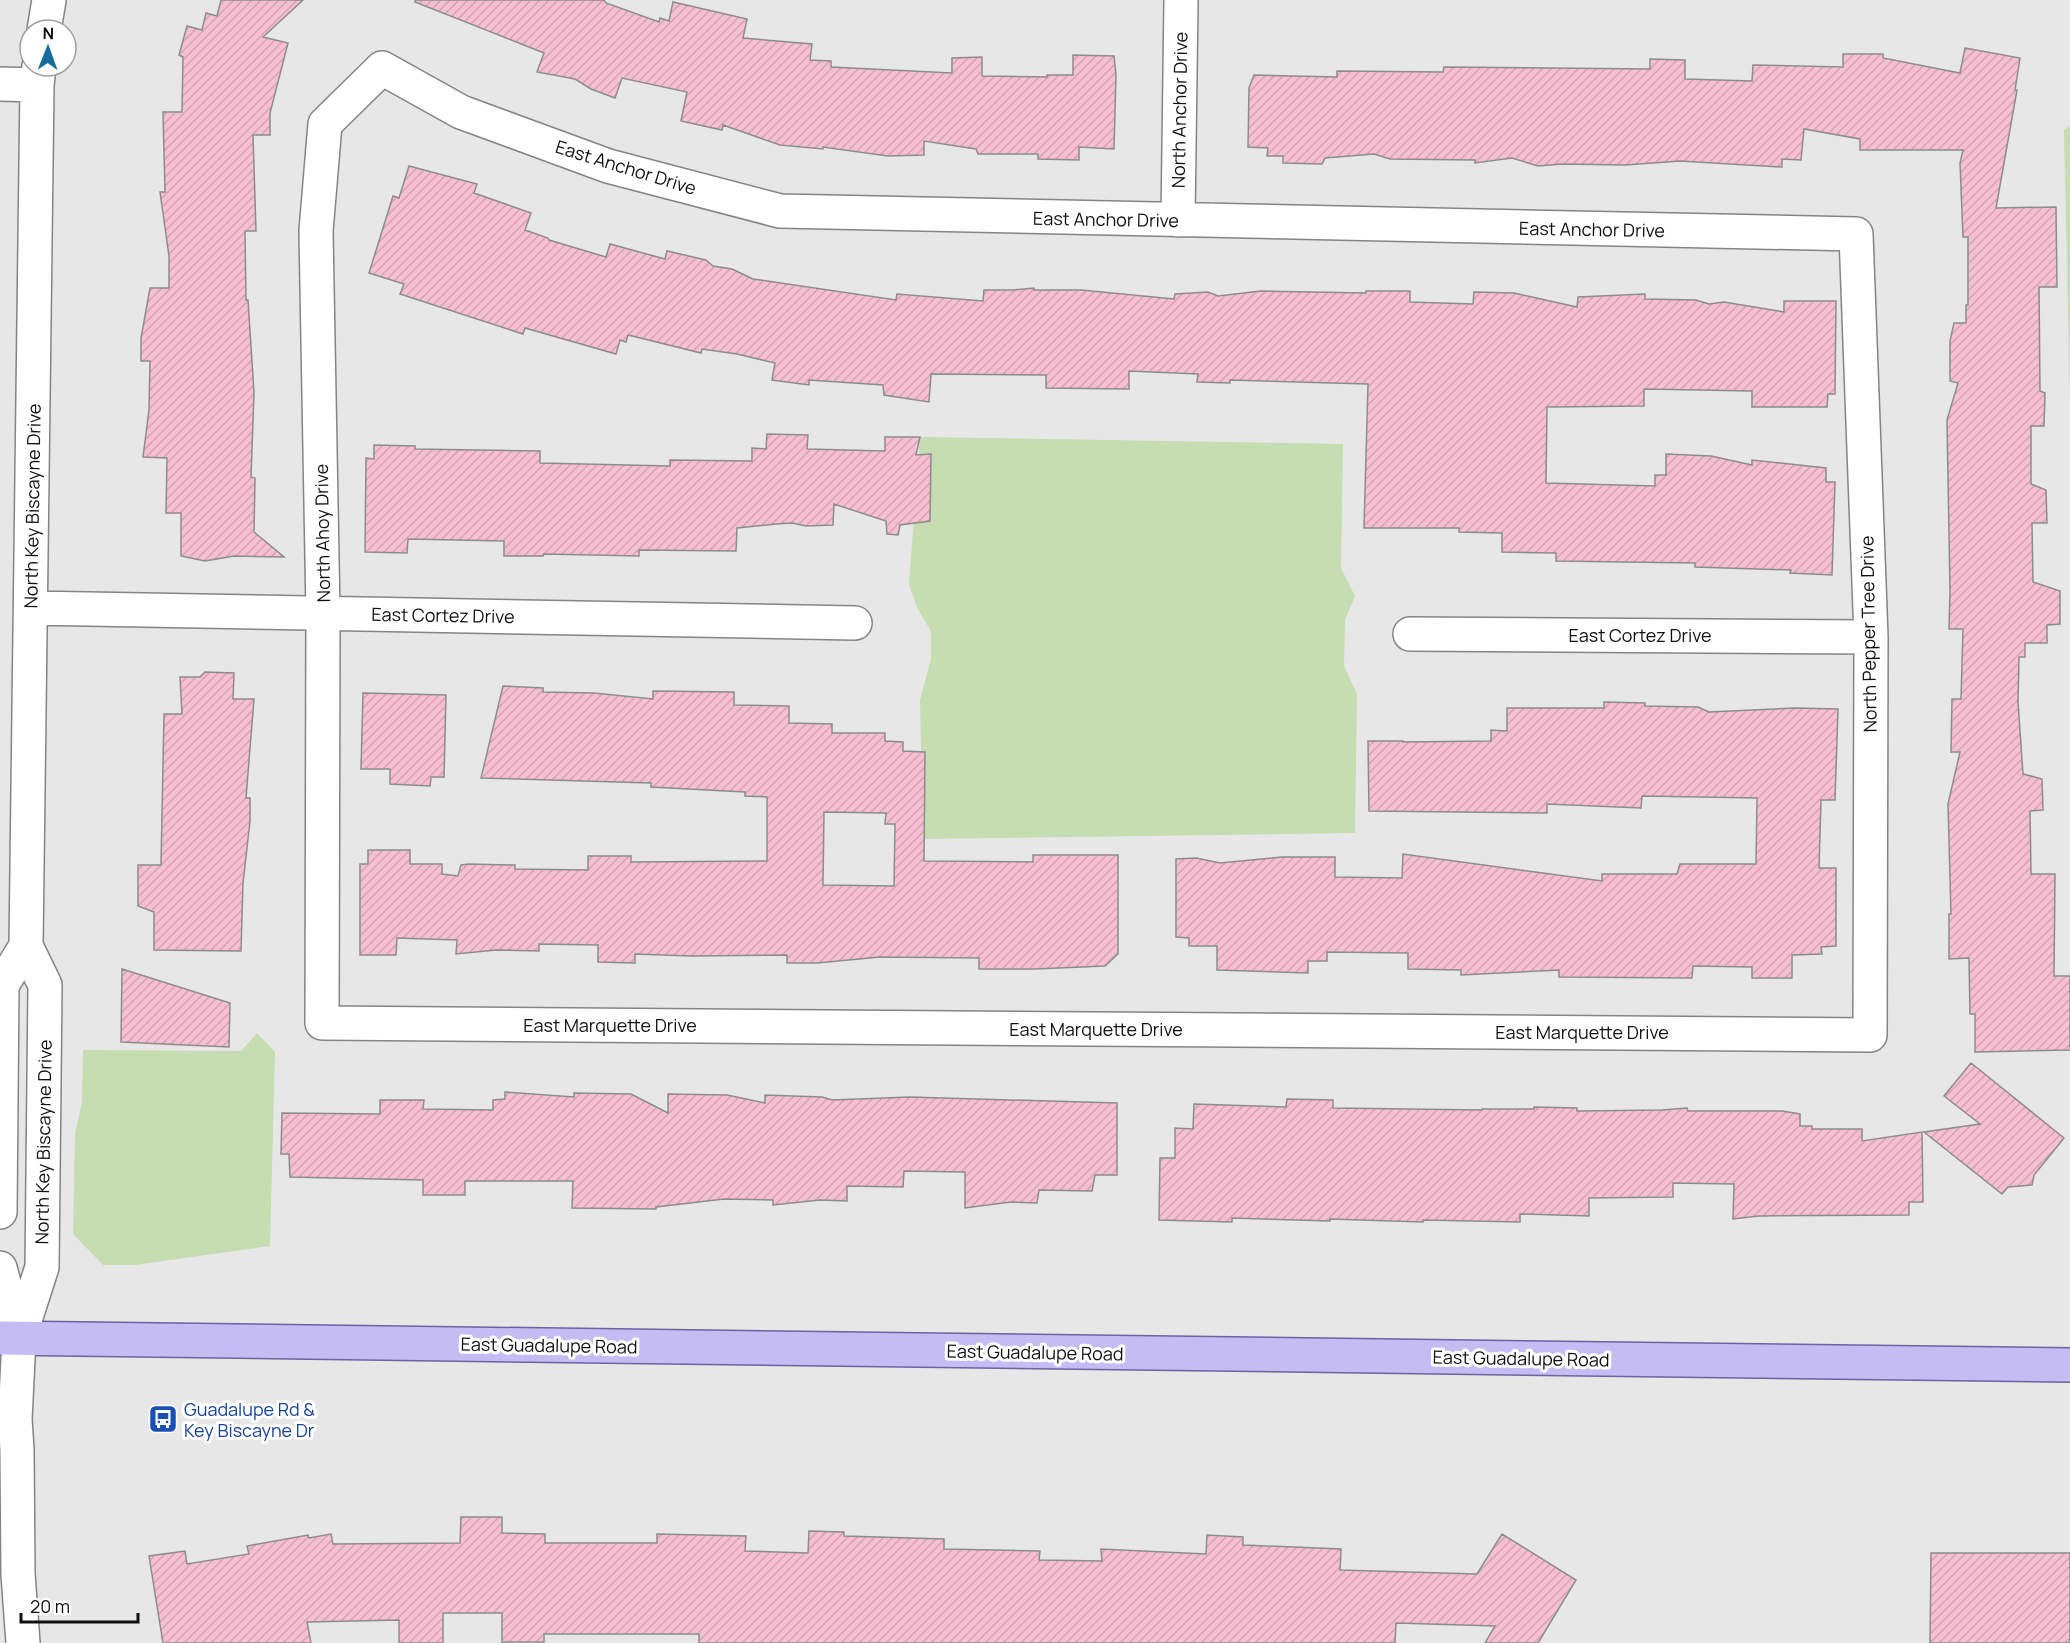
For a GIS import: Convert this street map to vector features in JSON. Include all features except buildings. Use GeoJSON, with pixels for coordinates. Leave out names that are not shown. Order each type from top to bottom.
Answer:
{"type":"FeatureCollection","features":[{"type":"Feature","properties":{"kind":"main road","name":"East Guadalupe Road"},"geometry":{"type":"LineString","coordinates":[[9,1338],[2070,1365]]}},
{"type":"Feature","properties":{"kind":"street"},"geometry":{"type":"LineString","coordinates":[[46,18],[49,0]]}},
{"type":"Feature","properties":{"kind":"street","name":"North Anchor Drive"},"geometry":{"type":"LineString","coordinates":[[1178,220],[1181,0]]}},
{"type":"Feature","properties":{"kind":"street","name":"East Anchor Drive"},"geometry":{"type":"LineString","coordinates":[[382,68],[461,112],[608,166],[780,211],[1856,234]]}},
{"type":"Feature","properties":{"kind":"street","name":"North Ahoy Drive"},"geometry":{"type":"LineString","coordinates":[[322,1023],[323,613],[316,231],[325,124],[382,68]]}},
{"type":"Feature","properties":{"kind":"street"},"geometry":{"type":"LineString","coordinates":[[0,84],[25,78]]}},
{"type":"Feature","properties":{"kind":"street","name":"North Key Biscayne Drive"},"geometry":{"type":"LineString","coordinates":[[9,1338],[42,1267],[45,985],[26,946],[38,78]]}},
{"type":"Feature","properties":{"kind":"street","name":"North Pepper Tree Drive"},"geometry":{"type":"LineString","coordinates":[[1856,234],[1870,637],[1870,1035]]}},
{"type":"Feature","properties":{"kind":"street","name":"East Cortez Drive"},"geometry":{"type":"LineString","coordinates":[[31,608],[855,622]]}},
{"type":"Feature","properties":{"kind":"street","name":"East Cortez Drive"},"geometry":{"type":"LineString","coordinates":[[1410,634],[1870,637]]}},
{"type":"Feature","properties":{"kind":"street"},"geometry":{"type":"LineString","coordinates":[[0,1212],[2,985],[26,946]]}},
{"type":"Feature","properties":{"kind":"street","name":"East Marquette Drive"},"geometry":{"type":"LineString","coordinates":[[322,1023],[1870,1035]]}},
{"type":"Feature","properties":{"kind":"street","name":"North Key Biscayne Drive"},"geometry":{"type":"LineString","coordinates":[[0,1268],[9,1338],[17,1450],[18,1574],[24,1643]]}},
{"type":"Feature","properties":{"kind":"green space"},"geometry":{"type":"Polygon","coordinates":[[[2070,126],[2070,402],[2064,130],[2070,126]]]}},
{"type":"Feature","properties":{"kind":"green space"},"geometry":{"type":"Polygon","coordinates":[[[920,437],[1343,444],[1341,568],[1355,596],[1345,620],[1344,666],[1357,694],[1355,833],[923,839],[920,700],[931,659],[931,631],[917,608],[909,584],[920,437]]]}},
{"type":"Feature","properties":{"kind":"green space"},"geometry":{"type":"Polygon","coordinates":[[[257,1033],[275,1052],[270,1246],[135,1265],[103,1265],[73,1234],[75,1134],[82,1102],[83,1050],[241,1051],[257,1033]]]}},
{"type":"Feature","properties":{"kind":"place","name":"Guadalupe Rd & Key Biscayne Dr"},"geometry":{"type":"Point","coordinates":[163,1419]}}]}
